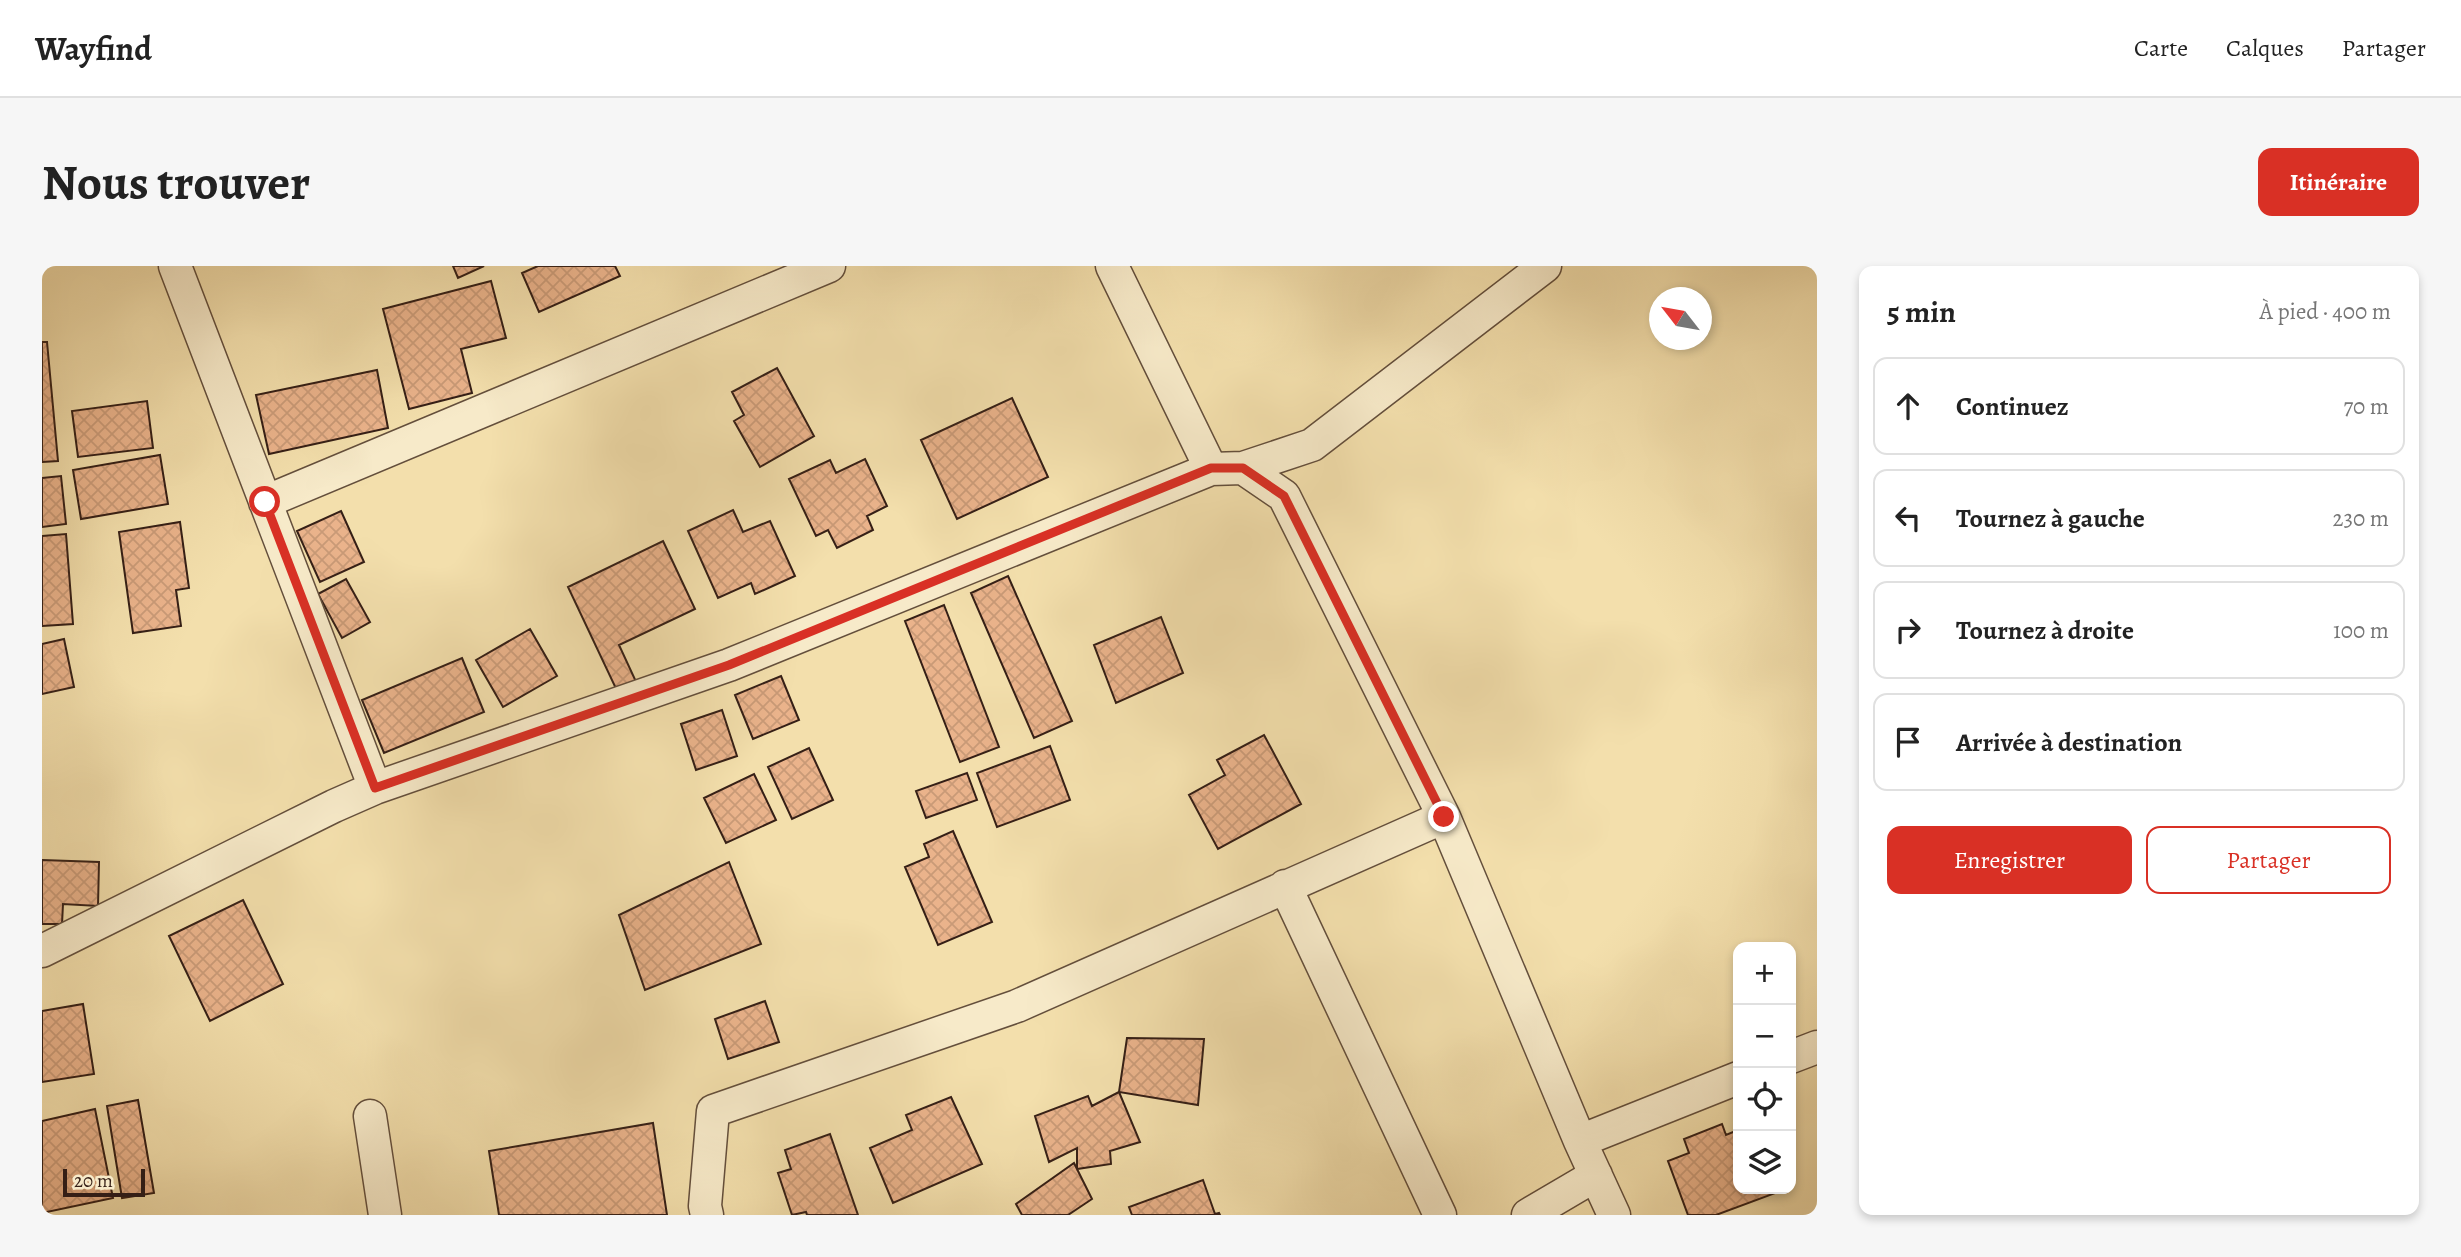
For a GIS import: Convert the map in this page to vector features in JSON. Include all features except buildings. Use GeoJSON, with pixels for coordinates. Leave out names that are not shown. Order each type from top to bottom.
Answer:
{"type":"FeatureCollection","features":[{"type":"Feature","properties":{"kind":"street"},"geometry":{"type":"LineString","coordinates":[[175,266],[375,788]]}},
{"type":"Feature","properties":{"kind":"street"},"geometry":{"type":"LineString","coordinates":[[265,502],[829,266]]}},
{"type":"Feature","properties":{"kind":"street"},"geometry":{"type":"LineString","coordinates":[[1112,266],[1211,468]]}},
{"type":"Feature","properties":{"kind":"street"},"geometry":{"type":"LineString","coordinates":[[42,951],[375,788],[729,665],[1211,468],[1243,468],[1312,445],[1545,266]]}},
{"type":"Feature","properties":{"kind":"street"},"geometry":{"type":"LineString","coordinates":[[1284,496],[1312,445]]}},
{"type":"Feature","properties":{"kind":"street"},"geometry":{"type":"LineString","coordinates":[[1243,468],[1284,496],[1444,817],[1580,1141],[1614,1215]]}},
{"type":"Feature","properties":{"kind":"street"},"geometry":{"type":"LineString","coordinates":[[707,1215],[705,1206],[713,1111],[1017,1006],[1444,817]]}},
{"type":"Feature","properties":{"kind":"street"},"geometry":{"type":"LineString","coordinates":[[1285,886],[1440,1215]]}},
{"type":"Feature","properties":{"kind":"street"},"geometry":{"type":"LineString","coordinates":[[1796,1055],[1817,1046]]}},
{"type":"Feature","properties":{"kind":"street"},"geometry":{"type":"LineString","coordinates":[[1580,1141],[1733,1080]]}},
{"type":"Feature","properties":{"kind":"street"},"geometry":{"type":"LineString","coordinates":[[370,1116],[385,1215]]}},
{"type":"Feature","properties":{"kind":"street"},"geometry":{"type":"LineString","coordinates":[[1528,1215],[1596,1175]]}},
{"type":"Feature","properties":{"kind":"route"},"geometry":{"type":"LineString","coordinates":[[265,502],[375,788],[729,665],[1211,468],[1243,468],[1284,496],[1444,817]]}}]}
